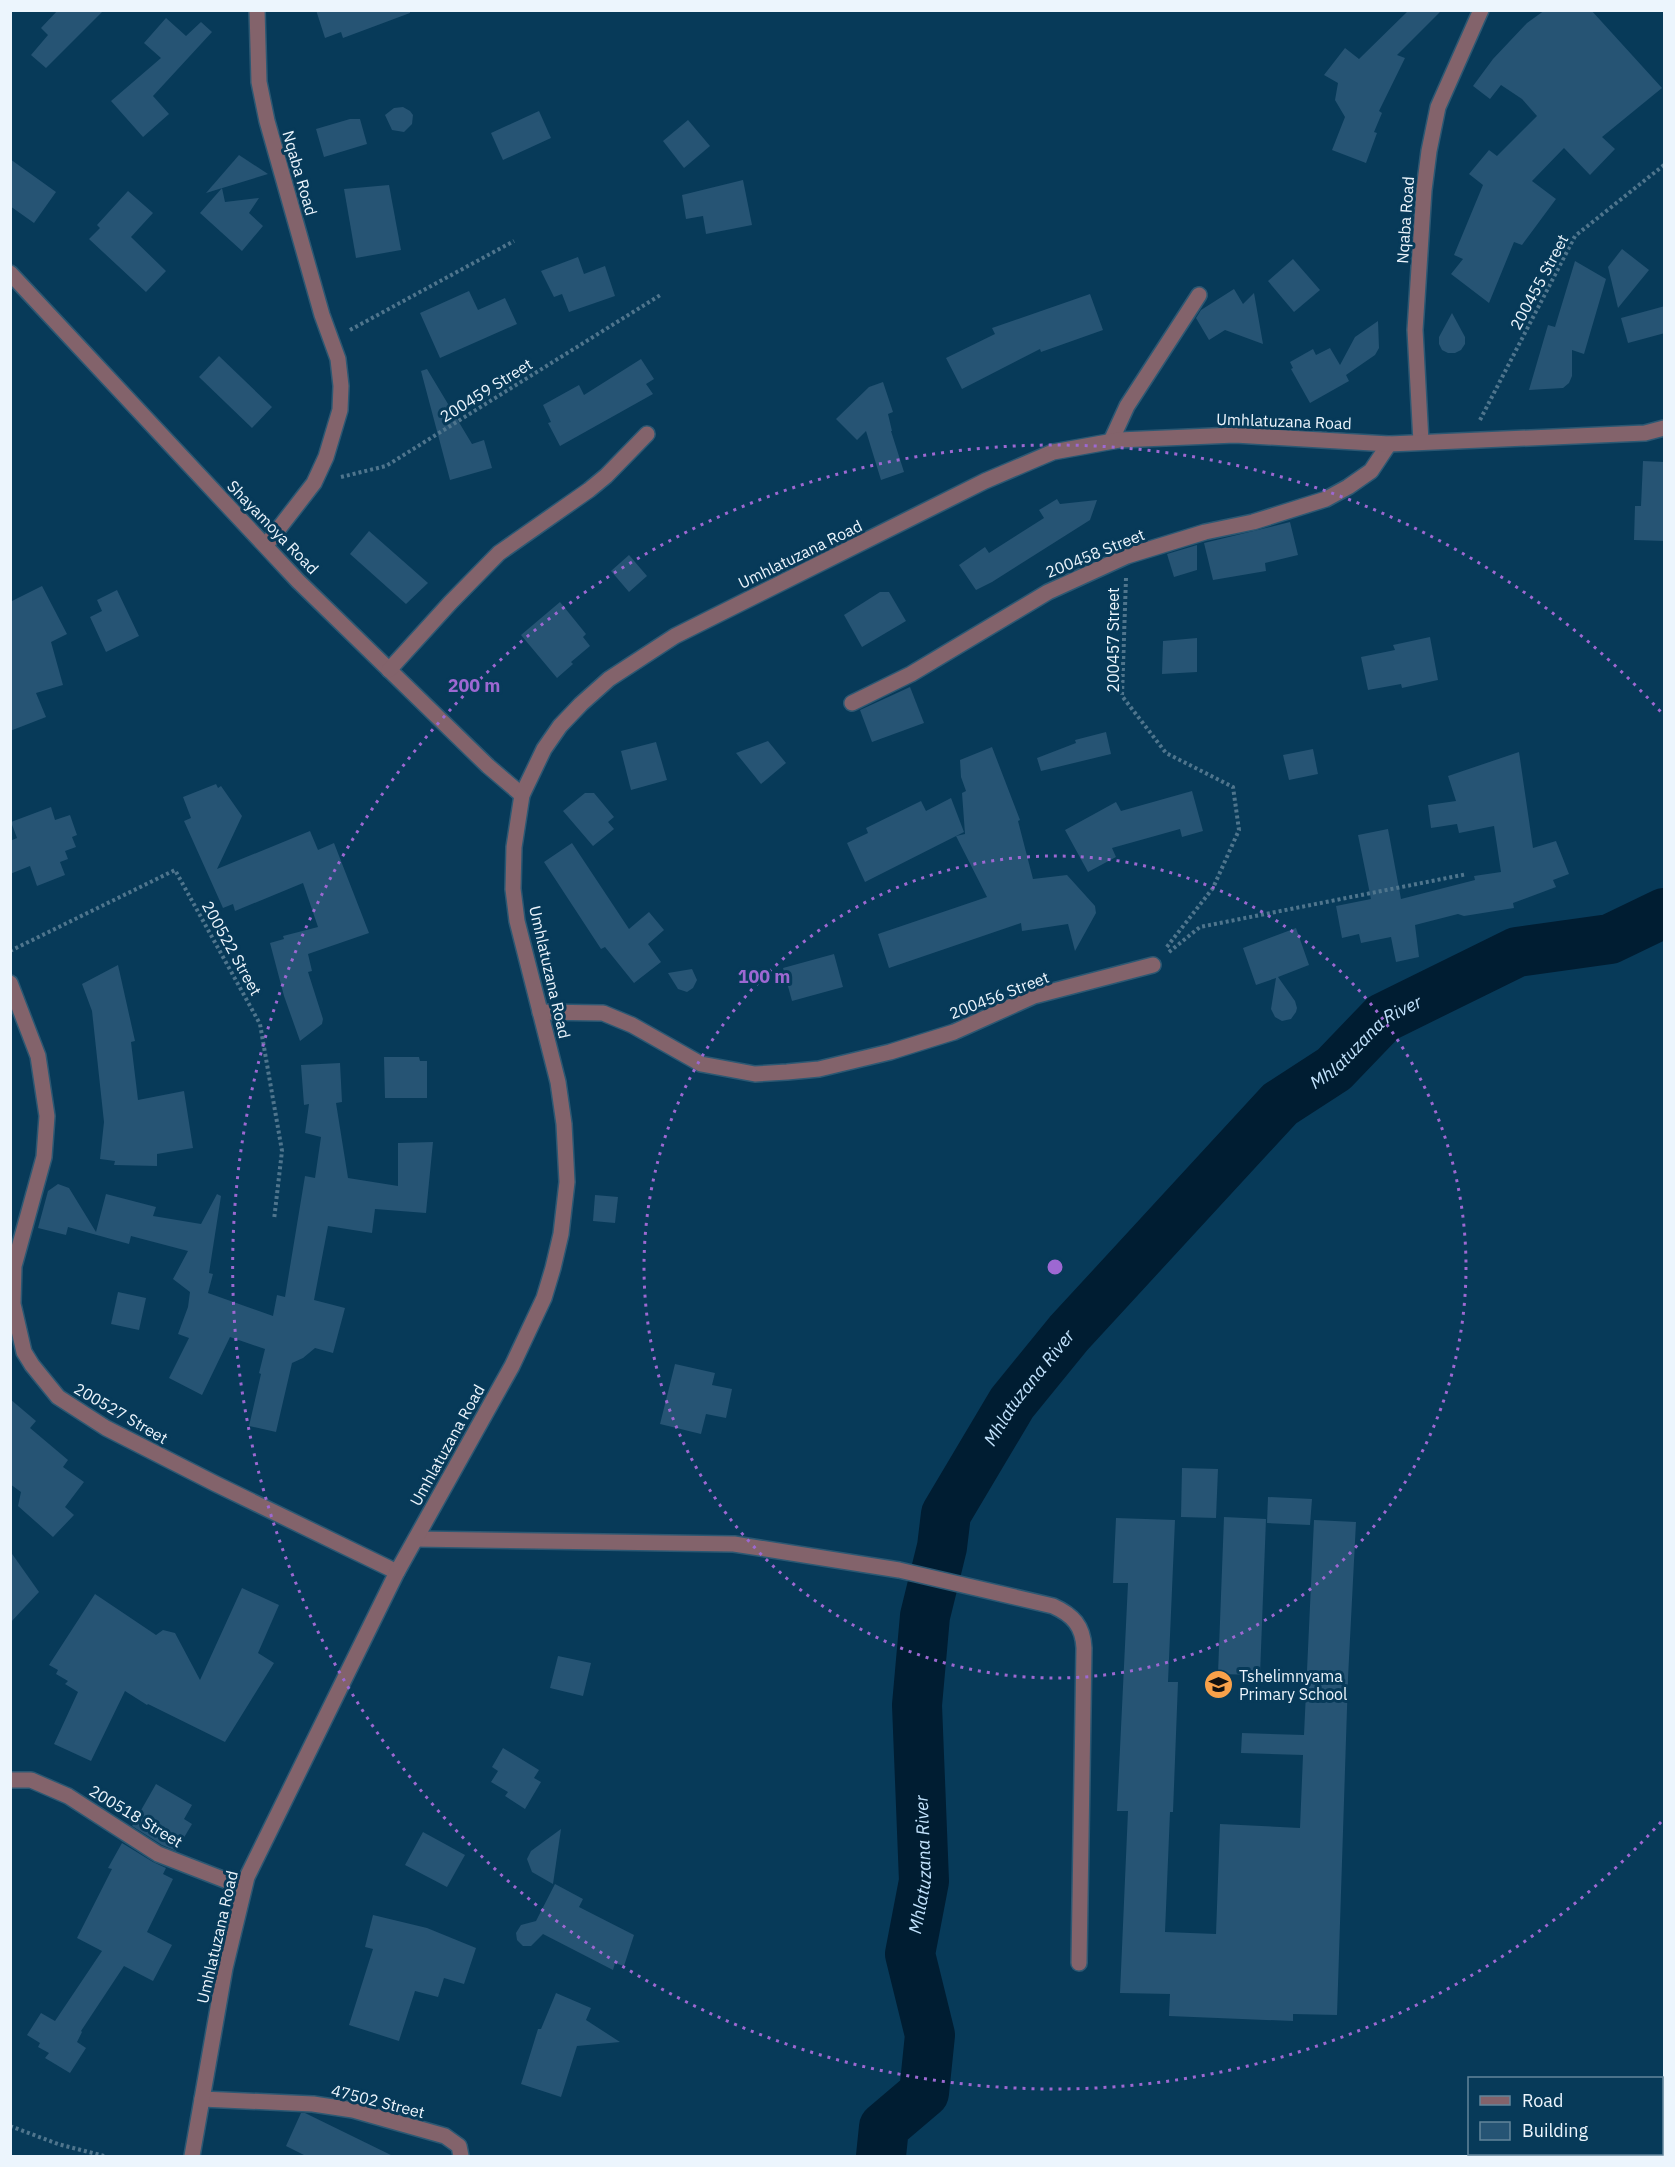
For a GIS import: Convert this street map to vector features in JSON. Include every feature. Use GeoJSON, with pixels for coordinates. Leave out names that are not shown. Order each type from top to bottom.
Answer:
{"type":"FeatureCollection","features":[{"type":"Feature","properties":{"kind":"street","name":"Nqaba Road"},"geometry":{"type":"LineString","coordinates":[[257,10],[259,82],[267,121],[316,292],[338,359],[341,386],[340,410],[326,457],[314,483],[266,545]]}},
{"type":"Feature","properties":{"kind":"street","name":"Nqaba Road"},"geometry":{"type":"LineString","coordinates":[[1421,442],[1415,330],[1424,190],[1429,151],[1438,107],[1481,10]]}},
{"type":"Feature","properties":{"kind":"street","name":"Shayamoya Road"},"geometry":{"type":"LineString","coordinates":[[10,273],[298,580],[488,766],[522,795]]}},
{"type":"Feature","properties":{"kind":"street"},"geometry":{"type":"LineString","coordinates":[[1111,441],[1127,406],[1199,295]]}},
{"type":"Feature","properties":{"kind":"street","name":"Umhlatuzana Road"},"geometry":{"type":"LineString","coordinates":[[192,2157],[225,1968],[243,1887],[255,1858],[397,1572],[512,1366],[544,1298],[553,1268],[561,1234],[567,1182],[564,1124],[558,1082],[517,921],[513,889],[514,847],[522,795],[544,749],[560,726],[609,679],[675,636],[984,481],[1053,452],[1111,441],[1235,435],[1389,444],[1614,435],[1645,433],[1665,428]]}},
{"type":"Feature","properties":{"kind":"street"},"geometry":{"type":"LineString","coordinates":[[389,670],[499,553],[589,490],[647,434]]}},
{"type":"Feature","properties":{"kind":"street","name":"200458 Street"},"geometry":{"type":"LineString","coordinates":[[852,703],[911,674],[1048,592],[1127,556],[1205,532],[1253,522],[1326,499],[1371,471],[1389,444]]}},
{"type":"Feature","properties":{"kind":"street","name":"200456 Street"},"geometry":{"type":"LineString","coordinates":[[540,1011],[603,1013],[632,1025],[701,1064],[755,1074],[787,1072],[819,1069],[891,1052],[954,1032],[1034,996],[1153,965]]}},
{"type":"Feature","properties":{"kind":"street","name":"200527 Street"},"geometry":{"type":"LineString","coordinates":[[10,983],[38,1056],[47,1116],[44,1157],[14,1266],[13,1304],[17,1350],[58,1397],[106,1428],[397,1572]]}},
{"type":"Feature","properties":{"kind":"street"},"geometry":{"type":"LineString","coordinates":[[416,1539],[734,1544],[899,1570],[1062,1610],[1079,1624],[1084,1638],[1079,1963]]}},
{"type":"Feature","properties":{"kind":"street","name":"200518 Street"},"geometry":{"type":"LineString","coordinates":[[10,1780],[31,1780],[68,1796],[158,1854],[243,1887]]}},
{"type":"Feature","properties":{"kind":"street","name":"47502 Street"},"geometry":{"type":"LineString","coordinates":[[202,2099],[314,2104],[353,2110],[445,2136],[459,2146],[461,2157]]}},
{"type":"Feature","properties":{"kind":"path","name":"200455 Street"},"geometry":{"type":"LineString","coordinates":[[1470,440],[1575,236],[1665,165]]}},
{"type":"Feature","properties":{"kind":"path"},"geometry":{"type":"LineString","coordinates":[[331,340],[514,241]]}},
{"type":"Feature","properties":{"kind":"path","name":"200459 Street"},"geometry":{"type":"LineString","coordinates":[[314,483],[386,466],[662,294]]}},
{"type":"Feature","properties":{"kind":"path","name":"200457 Street"},"geometry":{"type":"LineString","coordinates":[[1127,556],[1122,696],[1166,753],[1233,787],[1239,830],[1213,888],[1153,965]]}},
{"type":"Feature","properties":{"kind":"path","name":"200522 Street"},"geometry":{"type":"LineString","coordinates":[[10,951],[175,870],[260,1024],[282,1151],[274,1220]]}},
{"type":"Feature","properties":{"kind":"path"},"geometry":{"type":"LineString","coordinates":[[1153,965],[1200,927],[1467,874]]}},
{"type":"Feature","properties":{"kind":"path"},"geometry":{"type":"LineString","coordinates":[[10,2126],[58,2144],[104,2157]]}},
{"type":"Feature","properties":{"kind":"building"},"geometry":{"type":"Polygon","coordinates":[[[58,10],[104,10],[46,68],[31,55],[48,35],[41,28],[58,10]]]}},
{"type":"Feature","properties":{"kind":"building"},"geometry":{"type":"Polygon","coordinates":[[[316,10],[410,10],[410,13],[343,38],[341,32],[325,38],[316,10]]]}},
{"type":"Feature","properties":{"kind":"building"},"geometry":{"type":"Polygon","coordinates":[[[1409,10],[1442,10],[1397,55],[1405,58],[1379,111],[1382,113],[1374,132],[1377,133],[1366,163],[1332,150],[1345,117],[1335,100],[1338,83],[1324,75],[1345,48],[1359,59],[1409,10]]]}},
{"type":"Feature","properties":{"kind":"building"},"geometry":{"type":"Polygon","coordinates":[[[1545,10],[1591,10],[1662,88],[1602,137],[1615,149],[1590,175],[1564,148],[1532,181],[1556,199],[1522,245],[1514,242],[1489,303],[1451,274],[1463,259],[1454,255],[1483,185],[1469,174],[1489,150],[1497,156],[1537,116],[1522,99],[1501,85],[1490,99],[1473,86],[1493,59],[1527,23],[1545,10]]]}},
{"type":"Feature","properties":{"kind":"building"},"geometry":{"type":"Polygon","coordinates":[[[166,18],[186,36],[201,22],[212,32],[153,96],[169,114],[143,137],[111,101],[161,58],[144,43],[166,18]]]}},
{"type":"Feature","properties":{"kind":"building"},"geometry":{"type":"Polygon","coordinates":[[[403,107],[413,115],[412,124],[404,132],[392,130],[385,115],[394,108],[403,107]]]}},
{"type":"Feature","properties":{"kind":"building"},"geometry":{"type":"Polygon","coordinates":[[[539,111],[551,138],[503,160],[491,133],[539,111]]]}},
{"type":"Feature","properties":{"kind":"building"},"geometry":{"type":"Polygon","coordinates":[[[350,119],[360,119],[367,144],[324,157],[316,129],[350,119]]]}},
{"type":"Feature","properties":{"kind":"building"},"geometry":{"type":"Polygon","coordinates":[[[688,120],[710,146],[684,168],[663,141],[688,120]]]}},
{"type":"Feature","properties":{"kind":"building"},"geometry":{"type":"Polygon","coordinates":[[[239,155],[268,174],[206,193],[239,155]]]}},
{"type":"Feature","properties":{"kind":"building"},"geometry":{"type":"Polygon","coordinates":[[[10,159],[56,192],[34,223],[10,206],[10,159]]]}},
{"type":"Feature","properties":{"kind":"building"},"geometry":{"type":"Polygon","coordinates":[[[743,180],[752,225],[706,234],[703,216],[686,219],[682,195],[743,180]]]}},
{"type":"Feature","properties":{"kind":"building"},"geometry":{"type":"Polygon","coordinates":[[[389,185],[401,250],[356,258],[344,189],[389,185]]]}},
{"type":"Feature","properties":{"kind":"building"},"geometry":{"type":"Polygon","coordinates":[[[222,188],[225,202],[259,198],[249,213],[263,226],[242,251],[200,213],[222,188]]]}},
{"type":"Feature","properties":{"kind":"building"},"geometry":{"type":"Polygon","coordinates":[[[128,191],[153,213],[131,237],[166,271],[146,292],[89,239],[100,228],[97,225],[128,191]]]}},
{"type":"Feature","properties":{"kind":"building"},"geometry":{"type":"Polygon","coordinates":[[[1622,249],[1649,270],[1618,308],[1608,267],[1622,249]]]}},
{"type":"Feature","properties":{"kind":"building"},"geometry":{"type":"Polygon","coordinates":[[[578,257],[584,274],[605,266],[615,296],[569,312],[562,294],[554,297],[541,271],[578,257]]]}},
{"type":"Feature","properties":{"kind":"building"},"geometry":{"type":"Polygon","coordinates":[[[1293,259],[1320,290],[1294,312],[1268,281],[1293,259]]]}},
{"type":"Feature","properties":{"kind":"building"},"geometry":{"type":"Polygon","coordinates":[[[1575,261],[1606,279],[1584,354],[1572,350],[1572,376],[1563,388],[1529,390],[1548,325],[1555,327],[1575,261]]]}},
{"type":"Feature","properties":{"kind":"building"},"geometry":{"type":"Polygon","coordinates":[[[1234,289],[1243,304],[1254,293],[1263,344],[1225,330],[1209,340],[1196,318],[1201,310],[1234,289]]]}},
{"type":"Feature","properties":{"kind":"building"},"geometry":{"type":"Polygon","coordinates":[[[469,291],[478,310],[505,298],[517,324],[440,358],[420,313],[469,291]]]}},
{"type":"Feature","properties":{"kind":"building"},"geometry":{"type":"Polygon","coordinates":[[[1090,294],[1103,330],[1041,352],[1040,349],[962,389],[946,358],[995,334],[992,328],[1090,294]]]}},
{"type":"Feature","properties":{"kind":"building"},"geometry":{"type":"Polygon","coordinates":[[[1665,306],[1665,333],[1628,343],[1621,318],[1665,306]]]}},
{"type":"Feature","properties":{"kind":"building"},"geometry":{"type":"Polygon","coordinates":[[[1452,313],[1465,337],[1465,344],[1461,350],[1448,353],[1442,350],[1439,337],[1452,313]]]}},
{"type":"Feature","properties":{"kind":"building"},"geometry":{"type":"Polygon","coordinates":[[[1378,321],[1379,348],[1375,355],[1346,375],[1349,381],[1310,403],[1291,369],[1293,368],[1290,362],[1313,349],[1316,355],[1330,348],[1340,365],[1355,337],[1378,321]]]}},
{"type":"Feature","properties":{"kind":"building"},"geometry":{"type":"Polygon","coordinates":[[[219,356],[272,407],[252,428],[199,377],[219,356]]]}},
{"type":"Feature","properties":{"kind":"building"},"geometry":{"type":"Polygon","coordinates":[[[641,359],[654,379],[646,384],[653,394],[560,446],[548,423],[551,422],[543,405],[579,385],[584,395],[641,359]]]}},
{"type":"Feature","properties":{"kind":"building"},"geometry":{"type":"Polygon","coordinates":[[[427,369],[472,444],[484,440],[492,468],[450,480],[421,371],[427,369]]]}},
{"type":"Feature","properties":{"kind":"building"},"geometry":{"type":"Polygon","coordinates":[[[883,382],[893,412],[888,414],[891,431],[904,472],[881,480],[866,431],[857,440],[836,419],[869,387],[883,382]]]}},
{"type":"Feature","properties":{"kind":"building"},"geometry":{"type":"Polygon","coordinates":[[[1643,461],[1665,462],[1665,541],[1634,540],[1635,506],[1641,506],[1643,461]]]}},
{"type":"Feature","properties":{"kind":"building"},"geometry":{"type":"Polygon","coordinates":[[[1057,499],[1060,504],[1097,500],[1090,520],[976,590],[959,565],[985,547],[989,553],[1044,518],[1039,510],[1057,499]]]}},
{"type":"Feature","properties":{"kind":"building"},"geometry":{"type":"Polygon","coordinates":[[[1290,522],[1298,555],[1265,563],[1266,571],[1213,580],[1204,543],[1290,522]]]}},
{"type":"Feature","properties":{"kind":"building"},"geometry":{"type":"Polygon","coordinates":[[[369,531],[428,583],[406,604],[350,554],[369,531]]]}},
{"type":"Feature","properties":{"kind":"building"},"geometry":{"type":"Polygon","coordinates":[[[1197,545],[1197,570],[1174,577],[1167,554],[1197,545]]]}},
{"type":"Feature","properties":{"kind":"building"},"geometry":{"type":"Polygon","coordinates":[[[629,555],[647,576],[629,592],[611,571],[629,555]]]}},
{"type":"Feature","properties":{"kind":"building"},"geometry":{"type":"Polygon","coordinates":[[[42,586],[67,634],[51,642],[63,685],[36,693],[46,717],[10,731],[10,602],[42,586]]]}},
{"type":"Feature","properties":{"kind":"building"},"geometry":{"type":"Polygon","coordinates":[[[117,590],[139,636],[106,652],[90,617],[102,611],[97,600],[117,590]]]}},
{"type":"Feature","properties":{"kind":"building"},"geometry":{"type":"Polygon","coordinates":[[[880,592],[889,592],[906,621],[862,647],[844,615],[880,592]]]}},
{"type":"Feature","properties":{"kind":"building"},"geometry":{"type":"Polygon","coordinates":[[[560,602],[586,634],[583,637],[590,646],[557,678],[521,635],[560,602]]]}},
{"type":"Feature","properties":{"kind":"building"},"geometry":{"type":"Polygon","coordinates":[[[1430,637],[1438,680],[1402,688],[1401,684],[1368,690],[1361,657],[1395,650],[1393,645],[1430,637]]]}},
{"type":"Feature","properties":{"kind":"building"},"geometry":{"type":"Polygon","coordinates":[[[1197,638],[1197,672],[1162,674],[1163,641],[1197,638]]]}},
{"type":"Feature","properties":{"kind":"building"},"geometry":{"type":"Polygon","coordinates":[[[910,687],[924,723],[872,742],[860,710],[910,687]]]}},
{"type":"Feature","properties":{"kind":"building"},"geometry":{"type":"Polygon","coordinates":[[[1106,732],[1111,754],[1041,771],[1037,758],[1076,743],[1075,740],[1106,732]]]}},
{"type":"Feature","properties":{"kind":"building"},"geometry":{"type":"Polygon","coordinates":[[[768,741],[786,763],[761,784],[736,753],[768,741]]]}},
{"type":"Feature","properties":{"kind":"building"},"geometry":{"type":"Polygon","coordinates":[[[656,742],[667,780],[631,790],[621,751],[656,742]]]}},
{"type":"Feature","properties":{"kind":"building"},"geometry":{"type":"Polygon","coordinates":[[[992,747],[1020,820],[1018,821],[1033,879],[1067,875],[1095,906],[1096,913],[1075,951],[1068,924],[1022,931],[1021,923],[889,968],[878,934],[987,897],[956,836],[965,834],[962,793],[966,791],[961,777],[960,760],[992,747]]]}},
{"type":"Feature","properties":{"kind":"building"},"geometry":{"type":"Polygon","coordinates":[[[1313,749],[1318,774],[1289,780],[1283,755],[1313,749]]]}},
{"type":"Feature","properties":{"kind":"building"},"geometry":{"type":"Polygon","coordinates":[[[1519,752],[1533,848],[1556,841],[1569,874],[1553,880],[1556,887],[1513,903],[1514,908],[1464,916],[1458,914],[1415,925],[1419,957],[1396,962],[1391,937],[1361,943],[1359,934],[1342,938],[1336,906],[1371,899],[1358,835],[1388,829],[1401,899],[1475,880],[1474,876],[1501,872],[1494,826],[1459,833],[1457,824],[1431,828],[1428,805],[1456,801],[1448,776],[1519,752]]]}},
{"type":"Feature","properties":{"kind":"building"},"geometry":{"type":"Polygon","coordinates":[[[216,784],[218,788],[221,786],[242,816],[217,869],[310,831],[318,850],[334,843],[369,933],[308,954],[312,971],[308,972],[323,1019],[322,1024],[300,1041],[284,996],[270,943],[284,939],[283,936],[318,927],[303,883],[235,911],[233,904],[223,908],[184,821],[191,818],[183,797],[216,784]]]}},
{"type":"Feature","properties":{"kind":"building"},"geometry":{"type":"Polygon","coordinates":[[[1192,791],[1203,831],[1182,837],[1180,829],[1112,848],[1116,857],[1088,872],[1065,830],[1116,802],[1121,811],[1192,791]]]}},
{"type":"Feature","properties":{"kind":"building"},"geometry":{"type":"Polygon","coordinates":[[[585,793],[594,793],[614,817],[608,822],[614,829],[593,846],[563,811],[585,793]]]}},
{"type":"Feature","properties":{"kind":"building"},"geometry":{"type":"Polygon","coordinates":[[[951,798],[964,832],[865,882],[847,843],[868,833],[866,828],[921,801],[926,811],[951,798]]]}},
{"type":"Feature","properties":{"kind":"building"},"geometry":{"type":"Polygon","coordinates":[[[51,807],[55,820],[70,815],[77,835],[72,837],[76,847],[65,851],[68,859],[60,862],[65,875],[37,886],[30,866],[10,874],[10,841],[17,838],[11,822],[51,807]]]}},
{"type":"Feature","properties":{"kind":"building"},"geometry":{"type":"Polygon","coordinates":[[[572,843],[629,929],[649,912],[664,930],[648,944],[661,962],[634,983],[605,947],[601,949],[544,862],[572,843]]]}},
{"type":"Feature","properties":{"kind":"building"},"geometry":{"type":"Polygon","coordinates":[[[1296,928],[1309,965],[1278,977],[1295,1001],[1297,1008],[1291,1019],[1282,1021],[1275,1017],[1271,1009],[1276,978],[1256,985],[1243,948],[1296,928]]]}},
{"type":"Feature","properties":{"kind":"building"},"geometry":{"type":"Polygon","coordinates":[[[834,954],[843,987],[792,1001],[783,968],[834,954]]]}},
{"type":"Feature","properties":{"kind":"building"},"geometry":{"type":"Polygon","coordinates":[[[118,965],[135,1041],[131,1042],[138,1100],[184,1091],[193,1148],[157,1154],[157,1166],[114,1165],[115,1161],[100,1159],[104,1122],[92,1011],[82,984],[118,965]]]}},
{"type":"Feature","properties":{"kind":"building"},"geometry":{"type":"Polygon","coordinates":[[[692,969],[697,980],[693,988],[687,992],[678,989],[668,973],[692,969]]]}},
{"type":"Feature","properties":{"kind":"building"},"geometry":{"type":"Polygon","coordinates":[[[384,1057],[419,1057],[420,1061],[427,1061],[427,1098],[385,1098],[384,1057]]]}},
{"type":"Feature","properties":{"kind":"building"},"geometry":{"type":"Polygon","coordinates":[[[340,1063],[342,1102],[336,1103],[348,1178],[398,1186],[398,1143],[433,1142],[426,1213],[375,1209],[372,1233],[328,1226],[314,1300],[345,1308],[333,1353],[315,1348],[303,1358],[292,1363],[276,1432],[249,1426],[265,1349],[230,1337],[202,1395],[169,1378],[189,1338],[178,1334],[188,1307],[190,1292],[173,1279],[188,1251],[131,1236],[129,1244],[68,1227],[66,1235],[38,1228],[48,1191],[58,1184],[69,1188],[96,1232],[106,1194],[156,1207],[153,1216],[201,1224],[217,1194],[221,1196],[209,1273],[213,1274],[208,1293],[273,1316],[277,1295],[285,1297],[305,1176],[315,1178],[321,1137],[305,1133],[309,1104],[304,1105],[301,1065],[340,1063]]]}},
{"type":"Feature","properties":{"kind":"building"},"geometry":{"type":"Polygon","coordinates":[[[595,1195],[618,1197],[615,1223],[593,1221],[595,1195]]]}},
{"type":"Feature","properties":{"kind":"building"},"geometry":{"type":"Polygon","coordinates":[[[118,1292],[146,1298],[139,1330],[111,1324],[118,1292]]]}},
{"type":"Feature","properties":{"kind":"building"},"geometry":{"type":"Polygon","coordinates":[[[675,1364],[715,1373],[712,1385],[732,1389],[726,1418],[706,1414],[701,1434],[660,1424],[675,1364]]]}},
{"type":"Feature","properties":{"kind":"building"},"geometry":{"type":"Polygon","coordinates":[[[10,1399],[36,1421],[30,1428],[68,1460],[63,1467],[84,1482],[65,1507],[74,1515],[53,1537],[18,1506],[21,1492],[10,1484],[10,1399]]]}},
{"type":"Feature","properties":{"kind":"building"},"geometry":{"type":"Polygon","coordinates":[[[1182,1468],[1218,1469],[1216,1518],[1181,1517],[1182,1468]]]}},
{"type":"Feature","properties":{"kind":"building"},"geometry":{"type":"Polygon","coordinates":[[[1268,1497],[1312,1499],[1310,1525],[1267,1523],[1268,1497]]]}},
{"type":"Feature","properties":{"kind":"building"},"geometry":{"type":"Polygon","coordinates":[[[1224,1517],[1266,1519],[1260,1675],[1218,1674],[1224,1517]]]}},
{"type":"Feature","properties":{"kind":"building"},"geometry":{"type":"Polygon","coordinates":[[[1116,1518],[1175,1520],[1168,1682],[1178,1682],[1165,1932],[1216,1934],[1220,1824],[1300,1828],[1303,1755],[1241,1753],[1242,1733],[1304,1735],[1314,1520],[1356,1522],[1348,1678],[1337,2015],[1293,2014],[1293,2021],[1169,2016],[1170,1994],[1120,1993],[1128,1811],[1117,1811],[1128,1583],[1113,1583],[1116,1518]]]}},
{"type":"Feature","properties":{"kind":"building"},"geometry":{"type":"Polygon","coordinates":[[[10,1551],[39,1592],[10,1623],[10,1551]]]}},
{"type":"Feature","properties":{"kind":"building"},"geometry":{"type":"Polygon","coordinates":[[[242,1588],[279,1605],[258,1653],[274,1663],[225,1742],[147,1705],[125,1691],[91,1761],[54,1744],[78,1692],[65,1684],[68,1681],[56,1674],[58,1670],[49,1665],[95,1594],[156,1635],[163,1630],[175,1633],[200,1680],[242,1588]]]}},
{"type":"Feature","properties":{"kind":"building"},"geometry":{"type":"Polygon","coordinates":[[[558,1656],[591,1663],[583,1696],[550,1688],[558,1656]]]}},
{"type":"Feature","properties":{"kind":"building"},"geometry":{"type":"Polygon","coordinates":[[[503,1748],[539,1770],[534,1778],[541,1782],[525,1809],[505,1796],[508,1792],[491,1782],[498,1771],[492,1767],[503,1748]]]}},
{"type":"Feature","properties":{"kind":"building"},"geometry":{"type":"Polygon","coordinates":[[[156,1784],[192,1805],[184,1819],[192,1824],[176,1851],[132,1826],[156,1784]]]}},
{"type":"Feature","properties":{"kind":"building"},"geometry":{"type":"Polygon","coordinates":[[[561,1829],[553,1884],[532,1872],[527,1859],[531,1851],[561,1829]]]}},
{"type":"Feature","properties":{"kind":"building"},"geometry":{"type":"Polygon","coordinates":[[[423,1832],[465,1855],[447,1887],[405,1865],[423,1832]]]}},
{"type":"Feature","properties":{"kind":"building"},"geometry":{"type":"Polygon","coordinates":[[[122,1843],[166,1868],[163,1874],[173,1879],[147,1932],[172,1945],[153,1981],[124,1966],[81,2031],[77,2042],[86,2048],[70,2073],[45,2058],[49,2053],[38,2047],[40,2043],[27,2035],[41,2013],[55,2021],[102,1951],[77,1938],[112,1869],[108,1868],[122,1843]]]}},
{"type":"Feature","properties":{"kind":"building"},"geometry":{"type":"Polygon","coordinates":[[[555,1884],[583,1899],[579,1907],[634,1935],[624,1966],[615,1963],[613,1970],[543,1934],[531,1946],[523,1946],[517,1940],[516,1933],[521,1925],[536,1921],[555,1884]]]}},
{"type":"Feature","properties":{"kind":"building"},"geometry":{"type":"Polygon","coordinates":[[[373,1915],[427,1928],[476,1948],[464,1984],[444,1978],[438,1997],[415,1991],[399,2041],[349,2025],[373,1949],[365,1947],[373,1915]]]}},
{"type":"Feature","properties":{"kind":"building"},"geometry":{"type":"Polygon","coordinates":[[[556,1993],[591,2008],[586,2020],[620,2042],[577,2046],[561,2097],[521,2084],[538,2029],[541,2029],[556,1993]]]}},
{"type":"Feature","properties":{"kind":"building"},"geometry":{"type":"Polygon","coordinates":[[[301,2113],[395,2157],[308,2157],[286,2146],[301,2113]]]}},
{"type":"Feature","properties":{"kind":"waterway","name":"Mhlatuzana River"},"geometry":{"type":"LineString","coordinates":[[881,2156],[884,2127],[924,2093],[930,2035],[910,1954],[924,1881],[917,1705],[925,1616],[942,1547],[946,1514],[1012,1403],[1069,1333],[1280,1104],[1334,1069],[1383,1018],[1517,952],[1610,939],[1664,913]]}},
{"type":"Feature","properties":{"kind":"place","name":"Tshelimnyama Primary School"},"geometry":{"type":"Point","coordinates":[1218,1685]}}]}
